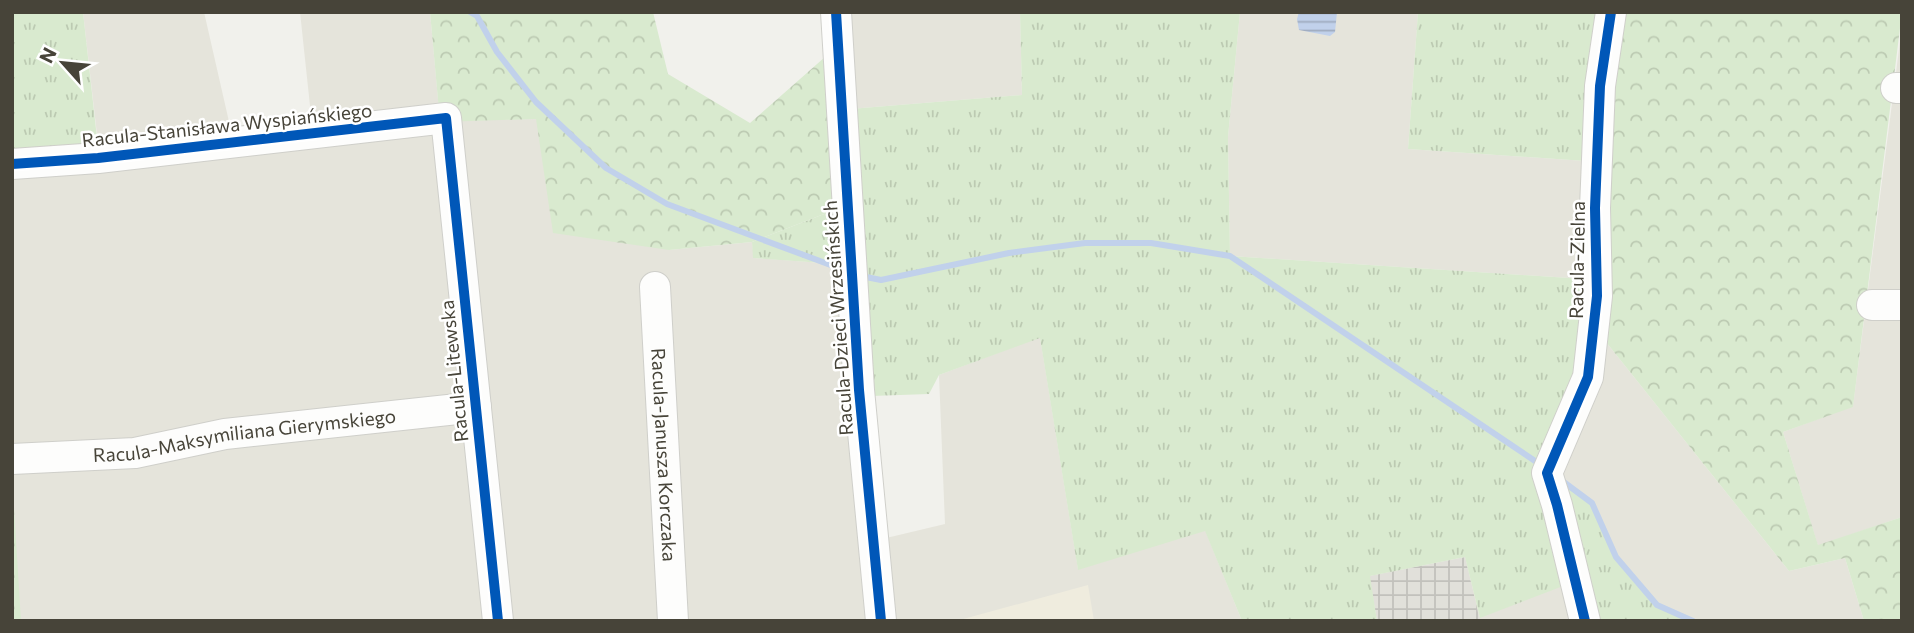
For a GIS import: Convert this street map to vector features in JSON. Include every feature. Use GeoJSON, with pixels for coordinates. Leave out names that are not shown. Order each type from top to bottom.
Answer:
{"type":"FeatureCollection","features":[{"type":"Feature","properties":{"kind":"street","name":"Racula-Dzieci Wrzesińskich"},"geometry":{"type":"LineString","coordinates":[[836,12],[859,390],[881,621]]}},
{"type":"Feature","properties":{"kind":"street","name":"Racula-Zielna"},"geometry":{"type":"LineString","coordinates":[[1585,621],[1549,468],[1588,377],[1597,296],[1595,208],[1600,86],[1611,12]]}},
{"type":"Feature","properties":{"kind":"street","name":"Racula-Stanisława Wyspiańskiego"},"geometry":{"type":"LineString","coordinates":[[12,164],[98,158],[446,118]]}},
{"type":"Feature","properties":{"kind":"street","name":"Racula-Litewska"},"geometry":{"type":"LineString","coordinates":[[446,118],[498,621]]}},
{"type":"Feature","properties":{"kind":"street","name":"Racula-Janusza Korczaka"},"geometry":{"type":"LineString","coordinates":[[655,287],[673,621]]}},
{"type":"Feature","properties":{"kind":"street"},"geometry":{"type":"LineString","coordinates":[[1872,305],[1902,305]]}},
{"type":"Feature","properties":{"kind":"street","name":"Racula-Maksymiliana Gierymskiego"},"geometry":{"type":"LineString","coordinates":[[12,459],[135,453],[225,434],[476,407]]}},
{"type":"Feature","properties":{"kind":"shaded area"},"geometry":{"type":"Polygon","coordinates":[[[83,12],[204,12],[235,148],[313,134],[300,12],[430,12],[440,121],[537,119],[669,250],[752,242],[754,258],[823,263],[855,275],[882,539],[945,524],[939,375],[1040,337],[1078,569],[1205,530],[1242,621],[12,621],[12,172],[100,161],[83,12]]]}},
{"type":"Feature","properties":{"kind":"shaded area"},"geometry":{"type":"Polygon","coordinates":[[[841,12],[1020,12],[1022,95],[850,109],[841,12]]]}},
{"type":"Feature","properties":{"kind":"shaded area"},"geometry":{"type":"Polygon","coordinates":[[[1240,12],[1418,12],[1408,149],[1600,162],[1600,280],[1230,256],[1228,137],[1240,12]]]}},
{"type":"Feature","properties":{"kind":"shaded area"},"geometry":{"type":"Polygon","coordinates":[[[1902,26],[1902,517],[1818,546],[1783,432],[1853,406],[1902,26]]]}},
{"type":"Feature","properties":{"kind":"shaded area"},"geometry":{"type":"Polygon","coordinates":[[[1598,332],[1789,571],[1845,558],[1864,621],[1693,621],[1657,605],[1616,557],[1592,503],[1550,471],[1598,332]]]}},
{"type":"Feature","properties":{"kind":"shaded area"},"geometry":{"type":"Polygon","coordinates":[[[1465,557],[1480,617],[1584,577],[1595,621],[1377,621],[1465,557]]]}},
{"type":"Feature","properties":{"kind":"shaded area"},"geometry":{"type":"Polygon","coordinates":[[[1465,557],[1480,621],[1377,621],[1369,576],[1465,557]]]}},
{"type":"Feature","properties":{"kind":"shaded area"},"geometry":{"type":"Polygon","coordinates":[[[1088,585],[1094,621],[956,621],[1088,585]]]}},
{"type":"Feature","properties":{"kind":"green space"},"geometry":{"type":"Polygon","coordinates":[[[12,12],[83,12],[98,147],[12,156],[12,12]]]}},
{"type":"Feature","properties":{"kind":"green space"},"geometry":{"type":"Polygon","coordinates":[[[430,12],[653,12],[668,74],[750,123],[842,42],[850,204],[752,242],[669,250],[553,233],[536,119],[440,122],[430,12]]]}},
{"type":"Feature","properties":{"kind":"green space"},"geometry":{"type":"Polygon","coordinates":[[[1020,12],[1240,12],[1228,137],[1230,256],[1600,280],[1550,471],[1592,503],[1616,557],[1657,605],[1693,621],[1595,621],[1584,578],[1480,618],[1465,557],[1370,576],[1377,621],[1242,621],[1205,531],[1078,570],[1040,338],[939,375],[929,394],[871,396],[855,275],[823,263],[753,258],[752,242],[850,204],[850,109],[1022,95],[1020,12]]]}},
{"type":"Feature","properties":{"kind":"green space"},"geometry":{"type":"Polygon","coordinates":[[[1418,12],[1617,12],[1600,162],[1408,149],[1418,12]]]}},
{"type":"Feature","properties":{"kind":"green space"},"geometry":{"type":"Polygon","coordinates":[[[1617,12],[1902,12],[1853,407],[1783,432],[1818,545],[1902,517],[1902,621],[1864,621],[1845,558],[1789,571],[1598,332],[1617,12]]]}},
{"type":"Feature","properties":{"kind":"green space"},"geometry":{"type":"Polygon","coordinates":[[[12,475],[21,621],[12,621],[12,475]]]}},
{"type":"Feature","properties":{"kind":"water"},"geometry":{"type":"Polygon","coordinates":[[[1299,12],[1337,12],[1335,32],[1330,36],[1299,30],[1299,12]]]}},
{"type":"Feature","properties":{"kind":"waterway"},"geometry":{"type":"LineString","coordinates":[[470,12],[477,16],[497,52],[536,102],[606,168],[667,204],[844,270]]}},
{"type":"Feature","properties":{"kind":"waterway"},"geometry":{"type":"LineString","coordinates":[[861,276],[881,280],[1009,253],[1085,243],[1151,243],[1230,256],[1541,465]]}},
{"type":"Feature","properties":{"kind":"waterway"},"geometry":{"type":"LineString","coordinates":[[1561,480],[1592,503],[1616,557],[1657,605],[1693,621]]}},
{"type":"Feature","properties":{"kind":"cycle path"},"geometry":{"type":"LineString","coordinates":[[836,12],[859,390],[881,621]]}},
{"type":"Feature","properties":{"kind":"cycle path"},"geometry":{"type":"LineString","coordinates":[[1585,621],[1547,473],[1588,377],[1597,296],[1595,208],[1600,86],[1611,12]]}},
{"type":"Feature","properties":{"kind":"cycle path"},"geometry":{"type":"LineString","coordinates":[[12,164],[98,158],[446,118],[498,621]]}}]}
